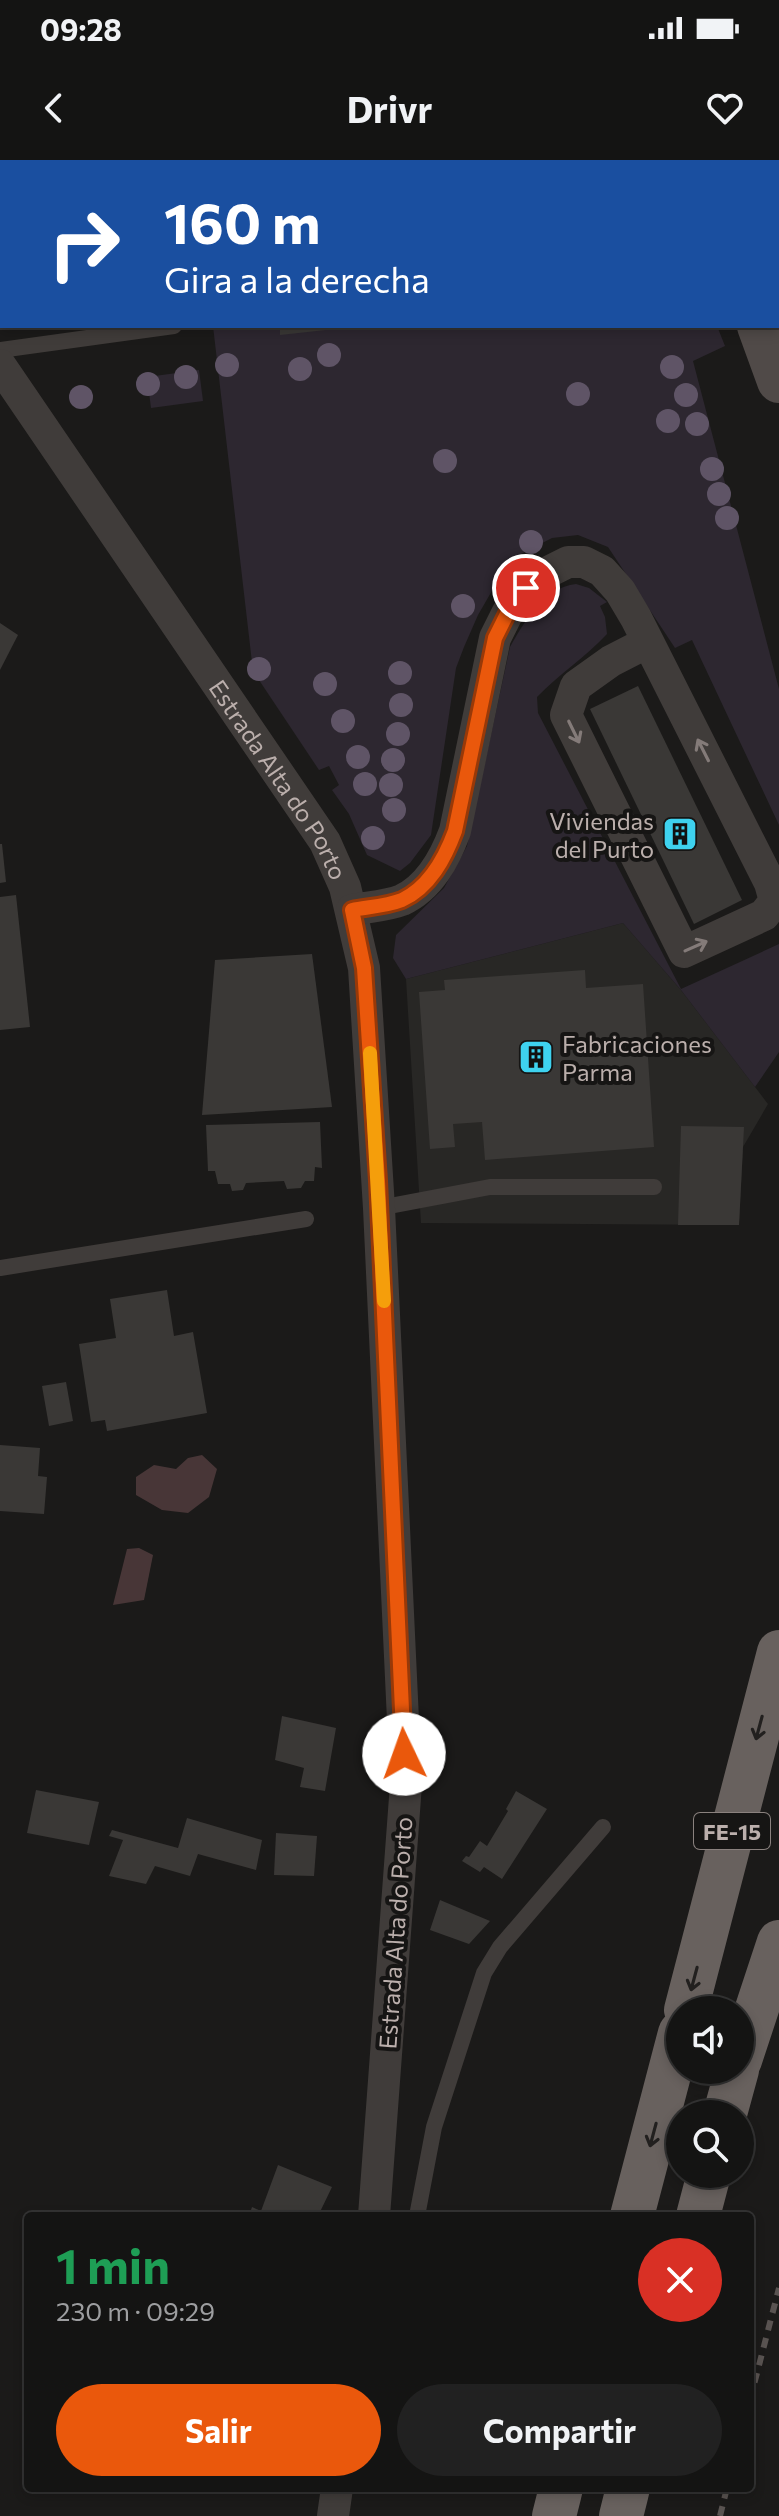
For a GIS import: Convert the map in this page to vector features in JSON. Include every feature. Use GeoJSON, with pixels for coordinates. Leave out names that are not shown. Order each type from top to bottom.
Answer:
{"type":"FeatureCollection","features":[{"type":"Feature","properties":{"kind":"highway","name":"FE-15"},"geometry":{"type":"LineString","coordinates":[[690,1996],[779,1652]]}},
{"type":"Feature","properties":{"kind":"highway"},"geometry":{"type":"LineString","coordinates":[[754,2015],[779,1942]]}},
{"type":"Feature","properties":{"kind":"highway"},"geometry":{"type":"LineString","coordinates":[[633,2212],[667,2084]]}},
{"type":"Feature","properties":{"kind":"highway"},"geometry":{"type":"LineString","coordinates":[[699,2212],[705,2188]]}},
{"type":"Feature","properties":{"kind":"highway"},"geometry":{"type":"LineString","coordinates":[[554,2516],[560,2492]]}},
{"type":"Feature","properties":{"kind":"highway"},"geometry":{"type":"LineString","coordinates":[[621,2516],[627,2492]]}},
{"type":"Feature","properties":{"kind":"main road"},"geometry":{"type":"LineString","coordinates":[[760,328],[779,381]]}},
{"type":"Feature","properties":{"kind":"street","name":"Estrada Alta do Porto"},"geometry":{"type":"LineString","coordinates":[[0,365],[318,831],[345,887],[364,968],[379,1208],[406,1784],[374,2212]]}},
{"type":"Feature","properties":{"kind":"street"},"geometry":{"type":"LineString","coordinates":[[352,910],[401,900],[426,882],[444,859],[455,831],[495,638],[508,612],[526,588],[568,562],[584,562],[602,571],[620,591],[648,642],[770,883],[775,901],[764,915],[684,952],[566,715],[576,686],[611,661],[648,642]]}},
{"type":"Feature","properties":{"kind":"street"},"geometry":{"type":"LineString","coordinates":[[333,2516],[336,2492]]}},
{"type":"Feature","properties":{"kind":"lane"},"geometry":{"type":"LineString","coordinates":[[0,350],[160,328]]}},
{"type":"Feature","properties":{"kind":"lane"},"geometry":{"type":"LineString","coordinates":[[379,1208],[490,1187],[654,1187]]}},
{"type":"Feature","properties":{"kind":"lane"},"geometry":{"type":"LineString","coordinates":[[0,1268],[306,1219]]}},
{"type":"Feature","properties":{"kind":"lane"},"geometry":{"type":"LineString","coordinates":[[418,2212],[434,2127],[484,1973],[500,1947],[603,1827]]}},
{"type":"Feature","properties":{"kind":"shaded area"},"geometry":{"type":"Polygon","coordinates":[[[213,328],[718,328],[725,346],[693,361],[779,689],[779,825],[692,640],[675,648],[608,547],[578,535],[552,538],[519,555],[504,570],[478,615],[456,668],[431,835],[400,871],[367,855],[349,814],[332,790],[339,785],[329,766],[319,770],[253,671],[213,328]]]}},
{"type":"Feature","properties":{"kind":"shaded area"},"geometry":{"type":"Polygon","coordinates":[[[199,370],[203,401],[151,408],[147,377],[199,370]]]}},
{"type":"Feature","properties":{"kind":"shaded area"},"geometry":{"type":"Polygon","coordinates":[[[576,584],[589,588],[607,602],[600,606],[607,634],[537,697],[538,713],[681,989],[779,944],[779,1052],[755,1087],[681,990],[623,923],[406,979],[393,958],[396,935],[444,888],[467,846],[510,647],[536,607],[554,592],[576,584]]]}},
{"type":"Feature","properties":{"kind":"shaded area"},"geometry":{"type":"Polygon","coordinates":[[[623,923],[681,990],[768,1104],[743,1147],[739,1225],[421,1223],[406,979],[623,923]]]}},
{"type":"Feature","properties":{"kind":"shaded area"},"geometry":{"type":"Polygon","coordinates":[[[202,1455],[217,1469],[209,1497],[188,1513],[162,1510],[136,1495],[136,1477],[154,1465],[176,1469],[188,1458],[202,1455]]]}},
{"type":"Feature","properties":{"kind":"shaded area"},"geometry":{"type":"Polygon","coordinates":[[[139,1548],[153,1555],[144,1600],[113,1605],[127,1549],[139,1548]]]}},
{"type":"Feature","properties":{"kind":"building"},"geometry":{"type":"Polygon","coordinates":[[[280,328],[344,328],[280,335],[280,328]]]}},
{"type":"Feature","properties":{"kind":"building"},"geometry":{"type":"Polygon","coordinates":[[[0,623],[18,635],[0,670],[0,623]]]}},
{"type":"Feature","properties":{"kind":"building","name":"Viviendas del Purto"},"geometry":{"type":"Polygon","coordinates":[[[638,686],[742,900],[694,924],[590,709],[638,686]]]}},
{"type":"Feature","properties":{"kind":"building"},"geometry":{"type":"Polygon","coordinates":[[[0,844],[6,882],[0,883],[0,844]]]}},
{"type":"Feature","properties":{"kind":"building"},"geometry":{"type":"Polygon","coordinates":[[[16,895],[30,1027],[0,1030],[0,897],[16,895]]]}},
{"type":"Feature","properties":{"kind":"building"},"geometry":{"type":"Polygon","coordinates":[[[312,954],[332,1107],[202,1115],[215,960],[312,954]]]}},
{"type":"Feature","properties":{"kind":"building","name":"Fabricaciones Parma"},"geometry":{"type":"Polygon","coordinates":[[[585,970],[586,988],[643,984],[654,1147],[485,1160],[482,1122],[453,1124],[455,1147],[430,1149],[419,992],[445,990],[444,980],[585,970]]]}},
{"type":"Feature","properties":{"kind":"building"},"geometry":{"type":"Polygon","coordinates":[[[320,1122],[322,1168],[315,1167],[314,1181],[305,1181],[301,1188],[287,1189],[284,1181],[246,1183],[243,1190],[232,1191],[230,1184],[218,1184],[215,1171],[208,1171],[206,1125],[320,1122]]]}},
{"type":"Feature","properties":{"kind":"building"},"geometry":{"type":"Polygon","coordinates":[[[681,1126],[744,1127],[739,1225],[678,1225],[681,1126]]]}},
{"type":"Feature","properties":{"kind":"building"},"geometry":{"type":"Polygon","coordinates":[[[167,1290],[174,1336],[193,1332],[207,1413],[107,1431],[105,1420],[91,1422],[79,1344],[116,1338],[110,1299],[167,1290]]]}},
{"type":"Feature","properties":{"kind":"building"},"geometry":{"type":"Polygon","coordinates":[[[66,1382],[73,1421],[49,1426],[42,1386],[66,1382]]]}},
{"type":"Feature","properties":{"kind":"building"},"geometry":{"type":"Polygon","coordinates":[[[0,1445],[40,1448],[38,1476],[47,1477],[44,1514],[0,1511],[0,1445]]]}},
{"type":"Feature","properties":{"kind":"building"},"geometry":{"type":"Polygon","coordinates":[[[282,1716],[336,1728],[325,1791],[300,1787],[304,1768],[275,1760],[282,1716]]]}},
{"type":"Feature","properties":{"kind":"building"},"geometry":{"type":"Polygon","coordinates":[[[36,1790],[99,1802],[89,1845],[27,1833],[36,1790]]]}},
{"type":"Feature","properties":{"kind":"building"},"geometry":{"type":"Polygon","coordinates":[[[516,1791],[547,1809],[502,1879],[484,1867],[480,1872],[462,1861],[469,1857],[480,1841],[487,1846],[516,1791]]]}},
{"type":"Feature","properties":{"kind":"building"},"geometry":{"type":"Polygon","coordinates":[[[187,1818],[262,1840],[256,1870],[198,1854],[190,1876],[155,1866],[146,1884],[109,1876],[123,1840],[109,1836],[112,1830],[178,1848],[187,1818]]]}},
{"type":"Feature","properties":{"kind":"building"},"geometry":{"type":"Polygon","coordinates":[[[276,1833],[317,1836],[314,1876],[274,1875],[276,1833]]]}},
{"type":"Feature","properties":{"kind":"building"},"geometry":{"type":"Polygon","coordinates":[[[440,1900],[490,1921],[469,1944],[430,1930],[440,1900]]]}},
{"type":"Feature","properties":{"kind":"building"},"geometry":{"type":"Polygon","coordinates":[[[278,2165],[332,2187],[320,2212],[250,2212],[252,2207],[261,2211],[278,2165]]]}},
{"type":"Feature","properties":{"kind":"railway"},"geometry":{"type":"LineString","coordinates":[[754,2385],[779,2288]]}},
{"type":"Feature","properties":{"kind":"railway"},"geometry":{"type":"LineString","coordinates":[[720,2516],[726,2492]]}},
{"type":"Feature","properties":{"kind":"slow traffic"},"geometry":{"type":"LineString","coordinates":[[370,1053],[384,1301]]}},
{"type":"Feature","properties":{"kind":"place","name":"Viviendas del Purto"},"geometry":{"type":"Point","coordinates":[680,834]}},
{"type":"Feature","properties":{"kind":"place","name":"Fabricaciones Parma"},"geometry":{"type":"Point","coordinates":[536,1057]}},
{"type":"Feature","properties":{"kind":"route"},"geometry":{"type":"LineString","coordinates":[[404,1754],[378,1181],[364,968],[352,910],[401,900],[426,882],[444,859],[455,831],[495,638],[508,612],[526,588]]}}]}
